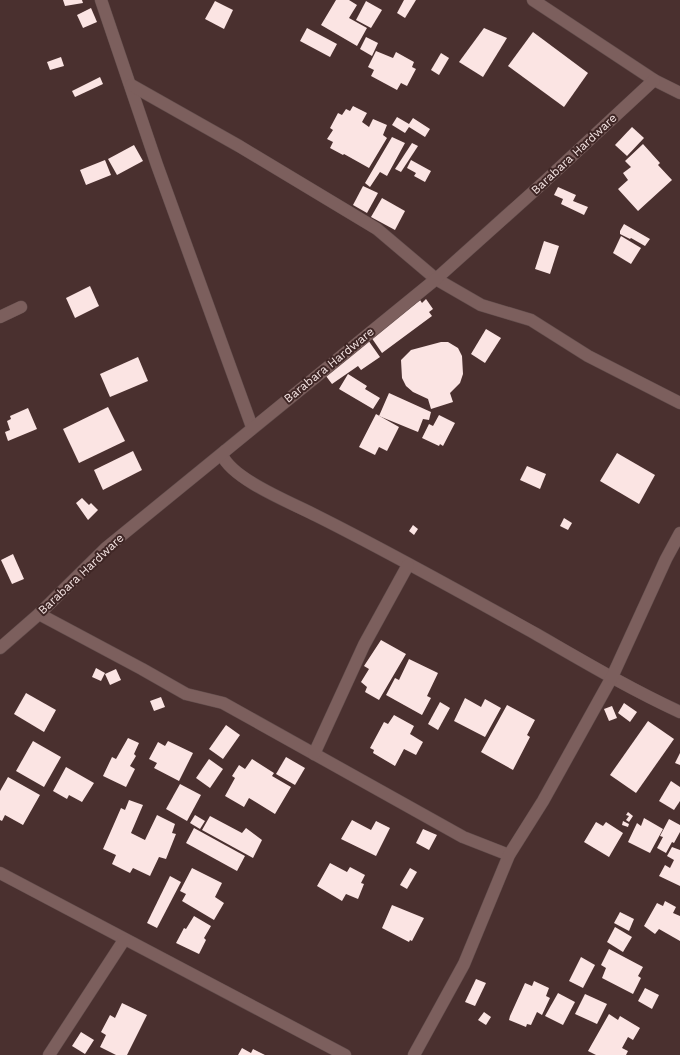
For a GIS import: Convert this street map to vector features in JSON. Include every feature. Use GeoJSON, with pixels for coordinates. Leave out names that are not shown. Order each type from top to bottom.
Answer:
{"type":"FeatureCollection","features":[{"type":"Feature","properties":{"kind":"street"},"geometry":{"type":"LineString","coordinates":[[101,0],[157,165],[252,427]]}},
{"type":"Feature","properties":{"kind":"street"},"geometry":{"type":"LineString","coordinates":[[533,0],[654,80],[680,93]]}},
{"type":"Feature","properties":{"kind":"street","name":"Barabara Hardware"},"geometry":{"type":"LineString","coordinates":[[0,648],[39,614],[106,548],[225,451],[252,427],[436,279],[543,184],[654,80]]}},
{"type":"Feature","properties":{"kind":"street"},"geometry":{"type":"LineString","coordinates":[[131,85],[233,142],[371,225],[436,279],[481,305],[531,320],[588,356],[680,403]]}},
{"type":"Feature","properties":{"kind":"street"},"geometry":{"type":"LineString","coordinates":[[0,317],[21,307]]}},
{"type":"Feature","properties":{"kind":"street"},"geometry":{"type":"LineString","coordinates":[[225,451],[222,454],[226,463],[236,472],[612,677],[680,712]]}},
{"type":"Feature","properties":{"kind":"street"},"geometry":{"type":"LineString","coordinates":[[414,1055],[464,964],[509,855],[546,794],[612,677],[680,533]]}},
{"type":"Feature","properties":{"kind":"street"},"geometry":{"type":"LineString","coordinates":[[314,754],[364,645],[408,565]]}},
{"type":"Feature","properties":{"kind":"street"},"geometry":{"type":"LineString","coordinates":[[39,614],[186,694],[223,703],[463,837],[509,855]]}},
{"type":"Feature","properties":{"kind":"street"},"geometry":{"type":"LineString","coordinates":[[0,873],[124,940],[345,1055]]}},
{"type":"Feature","properties":{"kind":"street"},"geometry":{"type":"LineString","coordinates":[[49,1055],[124,940]]}},
{"type":"Feature","properties":{"kind":"building"},"geometry":{"type":"Polygon","coordinates":[[[63,0],[82,0],[83,3],[65,6],[63,0]]]}},
{"type":"Feature","properties":{"kind":"building"},"geometry":{"type":"Polygon","coordinates":[[[336,0],[349,0],[357,5],[349,18],[367,28],[357,46],[321,25],[336,0]]]}},
{"type":"Feature","properties":{"kind":"building"},"geometry":{"type":"Polygon","coordinates":[[[404,0],[416,0],[405,18],[397,13],[404,0]]]}},
{"type":"Feature","properties":{"kind":"building"},"geometry":{"type":"Polygon","coordinates":[[[215,1],[233,10],[224,29],[205,19],[215,1]]]}},
{"type":"Feature","properties":{"kind":"building"},"geometry":{"type":"Polygon","coordinates":[[[366,1],[382,10],[371,28],[356,20],[366,1]]]}},
{"type":"Feature","properties":{"kind":"building"},"geometry":{"type":"Polygon","coordinates":[[[91,8],[97,22],[83,28],[77,15],[91,8]]]}},
{"type":"Feature","properties":{"kind":"building"},"geometry":{"type":"Polygon","coordinates":[[[307,28],[337,44],[330,57],[300,41],[307,28]]]}},
{"type":"Feature","properties":{"kind":"building"},"geometry":{"type":"Polygon","coordinates":[[[484,28],[507,38],[483,77],[459,62],[484,28]]]}},
{"type":"Feature","properties":{"kind":"building"},"geometry":{"type":"Polygon","coordinates":[[[533,32],[588,73],[564,107],[508,66],[533,32]]]}},
{"type":"Feature","properties":{"kind":"building"},"geometry":{"type":"Polygon","coordinates":[[[366,37],[378,43],[372,56],[360,49],[366,37]]]}},
{"type":"Feature","properties":{"kind":"building"},"geometry":{"type":"Polygon","coordinates":[[[376,51],[393,58],[396,52],[414,62],[412,67],[416,69],[407,86],[401,83],[397,90],[371,76],[374,70],[368,67],[376,51]]]}},
{"type":"Feature","properties":{"kind":"building"},"geometry":{"type":"Polygon","coordinates":[[[441,53],[449,58],[439,75],[431,70],[441,53]]]}},
{"type":"Feature","properties":{"kind":"building"},"geometry":{"type":"Polygon","coordinates":[[[61,57],[64,66],[50,70],[47,62],[61,57]]]}},
{"type":"Feature","properties":{"kind":"building"},"geometry":{"type":"Polygon","coordinates":[[[100,77],[103,84],[75,97],[72,91],[100,77]]]}},
{"type":"Feature","properties":{"kind":"building"},"geometry":{"type":"Polygon","coordinates":[[[353,106],[367,113],[362,122],[369,127],[373,119],[387,125],[383,135],[387,138],[369,168],[330,148],[333,142],[327,139],[333,130],[330,128],[338,113],[342,115],[346,109],[350,111],[353,106]]]}},
{"type":"Feature","properties":{"kind":"building"},"geometry":{"type":"Polygon","coordinates":[[[397,117],[409,124],[413,118],[430,129],[425,137],[409,127],[405,133],[392,125],[397,117]]]}},
{"type":"Feature","properties":{"kind":"building"},"geometry":{"type":"Polygon","coordinates":[[[632,127],[644,138],[627,156],[615,145],[632,127]]]}},
{"type":"Feature","properties":{"kind":"building"},"geometry":{"type":"Polygon","coordinates":[[[392,137],[405,143],[387,176],[380,172],[370,187],[365,183],[392,137]]]}},
{"type":"Feature","properties":{"kind":"building"},"geometry":{"type":"Polygon","coordinates":[[[412,143],[418,146],[401,172],[395,169],[412,143]]]}},
{"type":"Feature","properties":{"kind":"building"},"geometry":{"type":"Polygon","coordinates":[[[643,144],[660,163],[658,165],[672,180],[638,211],[618,189],[628,180],[623,173],[631,167],[625,161],[643,144]]]}},
{"type":"Feature","properties":{"kind":"building"},"geometry":{"type":"Polygon","coordinates":[[[134,145],[143,161],[117,175],[108,159],[134,145]]]}},
{"type":"Feature","properties":{"kind":"building"},"geometry":{"type":"Polygon","coordinates":[[[105,160],[111,175],[86,185],[80,170],[105,160]]]}},
{"type":"Feature","properties":{"kind":"building"},"geometry":{"type":"Polygon","coordinates":[[[411,160],[431,171],[425,182],[414,176],[416,173],[407,168],[411,160]]]}},
{"type":"Feature","properties":{"kind":"building"},"geometry":{"type":"Polygon","coordinates":[[[363,186],[378,193],[367,213],[353,205],[363,186]]]}},
{"type":"Feature","properties":{"kind":"building"},"geometry":{"type":"Polygon","coordinates":[[[558,187],[576,195],[573,201],[588,207],[584,215],[561,204],[563,199],[554,195],[558,187]]]}},
{"type":"Feature","properties":{"kind":"building"},"geometry":{"type":"Polygon","coordinates":[[[382,198],[405,211],[395,230],[371,217],[382,198]]]}},
{"type":"Feature","properties":{"kind":"building"},"geometry":{"type":"Polygon","coordinates":[[[624,224],[650,239],[645,246],[620,234],[624,224]]]}},
{"type":"Feature","properties":{"kind":"building"},"geometry":{"type":"Polygon","coordinates":[[[621,236],[641,248],[631,264],[613,253],[621,236]]]}},
{"type":"Feature","properties":{"kind":"building"},"geometry":{"type":"Polygon","coordinates":[[[544,241],[559,246],[550,274],[535,269],[544,241]]]}},
{"type":"Feature","properties":{"kind":"building"},"geometry":{"type":"Polygon","coordinates":[[[90,286],[99,306],[75,318],[66,298],[90,286]]]}},
{"type":"Feature","properties":{"kind":"building"},"geometry":{"type":"Polygon","coordinates":[[[426,299],[433,309],[429,312],[432,316],[382,353],[371,337],[420,300],[422,303],[426,299]]]}},
{"type":"Feature","properties":{"kind":"building"},"geometry":{"type":"Polygon","coordinates":[[[486,329],[501,338],[485,363],[471,354],[486,329]]]}},
{"type":"Feature","properties":{"kind":"building"},"geometry":{"type":"Polygon","coordinates":[[[368,340],[380,357],[361,370],[358,366],[332,384],[323,372],[368,340]]]}},
{"type":"Feature","properties":{"kind":"building"},"geometry":{"type":"Polygon","coordinates":[[[441,342],[448,342],[458,348],[462,356],[463,374],[460,383],[450,393],[453,402],[431,409],[428,399],[413,392],[406,386],[402,378],[401,360],[411,350],[441,342]]]}},
{"type":"Feature","properties":{"kind":"building"},"geometry":{"type":"Polygon","coordinates":[[[138,357],[148,381],[110,397],[100,374],[138,357]]]}},
{"type":"Feature","properties":{"kind":"building"},"geometry":{"type":"Polygon","coordinates":[[[348,374],[367,386],[365,389],[380,398],[373,409],[339,389],[348,374]]]}},
{"type":"Feature","properties":{"kind":"building"},"geometry":{"type":"Polygon","coordinates":[[[389,393],[431,412],[429,420],[423,419],[418,432],[379,416],[389,393]]]}},
{"type":"Feature","properties":{"kind":"building"},"geometry":{"type":"Polygon","coordinates":[[[108,407],[125,441],[79,463],[63,429],[108,407]]]}},
{"type":"Feature","properties":{"kind":"building"},"geometry":{"type":"Polygon","coordinates":[[[28,408],[37,429],[8,441],[5,432],[10,430],[7,421],[11,419],[10,416],[28,408]]]}},
{"type":"Feature","properties":{"kind":"building"},"geometry":{"type":"Polygon","coordinates":[[[376,414],[399,427],[387,451],[379,447],[375,455],[359,447],[376,414]]]}},
{"type":"Feature","properties":{"kind":"building"},"geometry":{"type":"Polygon","coordinates":[[[439,415],[455,423],[443,446],[440,444],[439,446],[422,438],[429,424],[433,426],[439,415]]]}},
{"type":"Feature","properties":{"kind":"building"},"geometry":{"type":"Polygon","coordinates":[[[133,451],[142,470],[103,490],[94,470],[133,451]]]}},
{"type":"Feature","properties":{"kind":"building"},"geometry":{"type":"Polygon","coordinates":[[[617,453],[655,475],[639,504],[600,481],[617,453]]]}},
{"type":"Feature","properties":{"kind":"building"},"geometry":{"type":"Polygon","coordinates":[[[527,466],[546,474],[540,489],[520,480],[527,466]]]}},
{"type":"Feature","properties":{"kind":"building"},"geometry":{"type":"Polygon","coordinates":[[[82,498],[89,505],[91,503],[98,510],[88,520],[76,503],[82,498]]]}},
{"type":"Feature","properties":{"kind":"building"},"geometry":{"type":"Polygon","coordinates":[[[564,518],[572,523],[568,530],[560,526],[564,518]]]}},
{"type":"Feature","properties":{"kind":"building"},"geometry":{"type":"Polygon","coordinates":[[[413,525],[418,529],[414,535],[409,531],[413,525]]]}},
{"type":"Feature","properties":{"kind":"building"},"geometry":{"type":"Polygon","coordinates":[[[13,554],[24,579],[12,584],[1,560],[13,554]]]}},
{"type":"Feature","properties":{"kind":"building"},"geometry":{"type":"Polygon","coordinates":[[[381,640],[406,654],[379,700],[365,692],[367,687],[361,682],[369,669],[364,666],[381,640]]]}},
{"type":"Feature","properties":{"kind":"building"},"geometry":{"type":"Polygon","coordinates":[[[409,659],[438,673],[427,696],[431,698],[422,715],[386,695],[395,678],[399,680],[409,659]]]}},
{"type":"Feature","properties":{"kind":"building"},"geometry":{"type":"Polygon","coordinates":[[[96,668],[105,673],[101,681],[92,677],[96,668]]]}},
{"type":"Feature","properties":{"kind":"building"},"geometry":{"type":"Polygon","coordinates":[[[116,669],[121,680],[110,685],[105,674],[116,669]]]}},
{"type":"Feature","properties":{"kind":"building"},"geometry":{"type":"Polygon","coordinates":[[[26,693],[56,710],[44,732],[14,714],[26,693]]]}},
{"type":"Feature","properties":{"kind":"building"},"geometry":{"type":"Polygon","coordinates":[[[161,697],[165,707],[154,711],[150,701],[161,697]]]}},
{"type":"Feature","properties":{"kind":"building"},"geometry":{"type":"Polygon","coordinates":[[[465,698],[481,707],[485,699],[501,708],[485,737],[454,721],[465,698]]]}},
{"type":"Feature","properties":{"kind":"building"},"geometry":{"type":"Polygon","coordinates":[[[440,702],[450,708],[438,730],[428,724],[440,702]]]}},
{"type":"Feature","properties":{"kind":"building"},"geometry":{"type":"Polygon","coordinates":[[[624,703],[637,712],[630,722],[618,713],[624,703]]]}},
{"type":"Feature","properties":{"kind":"building"},"geometry":{"type":"Polygon","coordinates":[[[507,705],[535,720],[527,735],[530,737],[513,770],[481,752],[507,705]]]}},
{"type":"Feature","properties":{"kind":"building"},"geometry":{"type":"Polygon","coordinates":[[[612,706],[617,718],[609,721],[604,709],[612,706]]]}},
{"type":"Feature","properties":{"kind":"building"},"geometry":{"type":"Polygon","coordinates":[[[394,715],[414,726],[410,734],[423,742],[416,755],[404,749],[395,766],[373,753],[374,750],[370,748],[384,722],[388,724],[394,715]]]}},
{"type":"Feature","properties":{"kind":"building"},"geometry":{"type":"Polygon","coordinates":[[[648,721],[674,739],[636,793],[610,775],[648,721]]]}},
{"type":"Feature","properties":{"kind":"building"},"geometry":{"type":"Polygon","coordinates":[[[226,725],[240,735],[223,759],[209,749],[226,725]]]}},
{"type":"Feature","properties":{"kind":"building"},"geometry":{"type":"Polygon","coordinates":[[[128,738],[139,743],[134,754],[136,756],[130,766],[135,769],[126,787],[103,776],[112,757],[116,759],[128,738]]]}},
{"type":"Feature","properties":{"kind":"building"},"geometry":{"type":"Polygon","coordinates":[[[33,741],[61,757],[44,787],[16,771],[33,741]]]}},
{"type":"Feature","properties":{"kind":"building"},"geometry":{"type":"Polygon","coordinates":[[[168,741],[193,753],[179,781],[154,768],[157,763],[149,759],[158,742],[165,746],[168,741]]]}},
{"type":"Feature","properties":{"kind":"building"},"geometry":{"type":"Polygon","coordinates":[[[680,753],[680,765],[675,763],[680,753]]]}},
{"type":"Feature","properties":{"kind":"building"},"geometry":{"type":"Polygon","coordinates":[[[286,757],[305,768],[295,785],[276,774],[286,757]]]}},
{"type":"Feature","properties":{"kind":"building"},"geometry":{"type":"Polygon","coordinates":[[[209,759],[223,769],[210,788],[196,778],[209,759]]]}},
{"type":"Feature","properties":{"kind":"building"},"geometry":{"type":"Polygon","coordinates":[[[252,759],[274,773],[272,776],[291,787],[275,814],[249,798],[244,807],[225,796],[235,778],[232,776],[239,765],[245,769],[252,759]]]}},
{"type":"Feature","properties":{"kind":"building"},"geometry":{"type":"Polygon","coordinates":[[[66,767],[94,783],[82,802],[69,795],[67,799],[53,791],[66,767]]]}},
{"type":"Feature","properties":{"kind":"building"},"geometry":{"type":"Polygon","coordinates":[[[8,777],[40,795],[23,825],[5,815],[2,821],[0,820],[0,791],[8,777]]]}},
{"type":"Feature","properties":{"kind":"building"},"geometry":{"type":"Polygon","coordinates":[[[671,781],[680,787],[680,801],[674,810],[659,801],[671,781]]]}},
{"type":"Feature","properties":{"kind":"building"},"geometry":{"type":"Polygon","coordinates":[[[180,784],[201,795],[187,821],[166,809],[180,784]]]}},
{"type":"Feature","properties":{"kind":"building"},"geometry":{"type":"Polygon","coordinates":[[[129,800],[143,805],[131,833],[145,840],[157,815],[175,824],[172,833],[176,834],[166,859],[159,857],[150,876],[133,868],[130,873],[112,864],[116,855],[103,849],[121,808],[125,810],[129,800]]]}},
{"type":"Feature","properties":{"kind":"building"},"geometry":{"type":"Polygon","coordinates":[[[628,812],[633,816],[629,822],[626,820],[629,816],[626,815],[628,812]]]}},
{"type":"Feature","properties":{"kind":"building"},"geometry":{"type":"Polygon","coordinates":[[[195,815],[205,821],[200,829],[190,823],[195,815]]]}},
{"type":"Feature","properties":{"kind":"building"},"geometry":{"type":"Polygon","coordinates":[[[210,816],[242,833],[246,828],[262,840],[253,858],[202,830],[210,816]]]}},
{"type":"Feature","properties":{"kind":"building"},"geometry":{"type":"Polygon","coordinates":[[[644,818],[663,829],[650,853],[628,842],[637,823],[641,826],[644,818]]]}},
{"type":"Feature","properties":{"kind":"building"},"geometry":{"type":"Polygon","coordinates":[[[669,819],[680,825],[680,832],[666,853],[657,848],[663,837],[660,836],[669,819]]]}},
{"type":"Feature","properties":{"kind":"building"},"geometry":{"type":"Polygon","coordinates":[[[352,820],[371,830],[376,821],[390,828],[376,856],[341,839],[352,820]]]}},
{"type":"Feature","properties":{"kind":"building"},"geometry":{"type":"Polygon","coordinates":[[[623,821],[629,824],[628,827],[622,825],[623,821]]]}},
{"type":"Feature","properties":{"kind":"building"},"geometry":{"type":"Polygon","coordinates":[[[596,822],[603,826],[606,822],[623,833],[609,857],[584,842],[596,822]]]}},
{"type":"Feature","properties":{"kind":"building"},"geometry":{"type":"Polygon","coordinates":[[[194,828],[245,856],[237,871],[186,843],[194,828]]]}},
{"type":"Feature","properties":{"kind":"building"},"geometry":{"type":"Polygon","coordinates":[[[423,829],[437,835],[429,850],[416,843],[423,829]]]}},
{"type":"Feature","properties":{"kind":"building"},"geometry":{"type":"Polygon","coordinates":[[[672,847],[680,850],[680,886],[659,876],[665,865],[670,868],[674,860],[667,856],[672,847]]]}},
{"type":"Feature","properties":{"kind":"building"},"geometry":{"type":"Polygon","coordinates":[[[330,863],[347,872],[350,867],[365,875],[361,883],[364,884],[358,899],[346,894],[342,901],[317,886],[330,863]]]}},
{"type":"Feature","properties":{"kind":"building"},"geometry":{"type":"Polygon","coordinates":[[[192,868],[222,883],[215,897],[224,903],[214,920],[182,901],[186,894],[180,891],[192,868]]]}},
{"type":"Feature","properties":{"kind":"building"},"geometry":{"type":"Polygon","coordinates":[[[410,868],[417,872],[407,889],[400,885],[410,868]]]}},
{"type":"Feature","properties":{"kind":"building"},"geometry":{"type":"Polygon","coordinates":[[[170,876],[181,882],[157,928],[147,923],[170,876]]]}},
{"type":"Feature","properties":{"kind":"building"},"geometry":{"type":"Polygon","coordinates":[[[665,901],[676,907],[673,913],[680,916],[680,941],[659,929],[655,934],[644,926],[657,903],[663,906],[665,901]]]}},
{"type":"Feature","properties":{"kind":"building"},"geometry":{"type":"Polygon","coordinates":[[[392,905],[424,918],[412,941],[410,940],[409,942],[382,928],[392,905]]]}},
{"type":"Feature","properties":{"kind":"building"},"geometry":{"type":"Polygon","coordinates":[[[620,912],[634,919],[629,931],[614,923],[620,912]]]}},
{"type":"Feature","properties":{"kind":"building"},"geometry":{"type":"Polygon","coordinates":[[[194,916],[211,926],[204,938],[206,940],[199,954],[176,943],[184,928],[186,929],[194,916]]]}},
{"type":"Feature","properties":{"kind":"building"},"geometry":{"type":"Polygon","coordinates":[[[615,927],[632,937],[623,952],[607,942],[615,927]]]}},
{"type":"Feature","properties":{"kind":"building"},"geometry":{"type":"Polygon","coordinates":[[[609,949],[643,967],[638,976],[641,978],[633,994],[602,978],[606,968],[601,965],[609,949]]]}},
{"type":"Feature","properties":{"kind":"building"},"geometry":{"type":"Polygon","coordinates":[[[581,957],[595,965],[583,988],[569,981],[581,957]]]}},
{"type":"Feature","properties":{"kind":"building"},"geometry":{"type":"Polygon","coordinates":[[[476,979],[486,983],[475,1006],[465,1002],[476,979]]]}},
{"type":"Feature","properties":{"kind":"building"},"geometry":{"type":"Polygon","coordinates":[[[534,981],[549,988],[546,996],[550,998],[542,1015],[537,1012],[531,1025],[527,1024],[526,1027],[509,1020],[525,983],[532,986],[534,981]]]}},
{"type":"Feature","properties":{"kind":"building"},"geometry":{"type":"Polygon","coordinates":[[[645,988],[659,995],[652,1009],[638,1001],[645,988]]]}},
{"type":"Feature","properties":{"kind":"building"},"geometry":{"type":"Polygon","coordinates":[[[558,993],[575,1002],[563,1025],[545,1016],[558,993]]]}},
{"type":"Feature","properties":{"kind":"building"},"geometry":{"type":"Polygon","coordinates":[[[585,994],[607,1004],[597,1024],[575,1014],[585,994]]]}},
{"type":"Feature","properties":{"kind":"building"},"geometry":{"type":"Polygon","coordinates":[[[122,1003],[147,1015],[127,1055],[116,1055],[100,1047],[106,1035],[101,1032],[110,1015],[115,1018],[122,1003]]]}},
{"type":"Feature","properties":{"kind":"building"},"geometry":{"type":"Polygon","coordinates":[[[484,1012],[491,1017],[486,1025],[478,1020],[484,1012]]]}},
{"type":"Feature","properties":{"kind":"building"},"geometry":{"type":"Polygon","coordinates":[[[609,1014],[618,1020],[620,1016],[640,1028],[633,1040],[628,1037],[622,1048],[628,1051],[626,1055],[596,1055],[588,1051],[609,1014]]]}},
{"type":"Feature","properties":{"kind":"building"},"geometry":{"type":"Polygon","coordinates":[[[81,1032],[94,1040],[85,1054],[72,1046],[81,1032]]]}},
{"type":"Feature","properties":{"kind":"building"},"geometry":{"type":"Polygon","coordinates":[[[242,1048],[251,1053],[253,1049],[265,1055],[238,1055],[242,1048]]]}}]}
